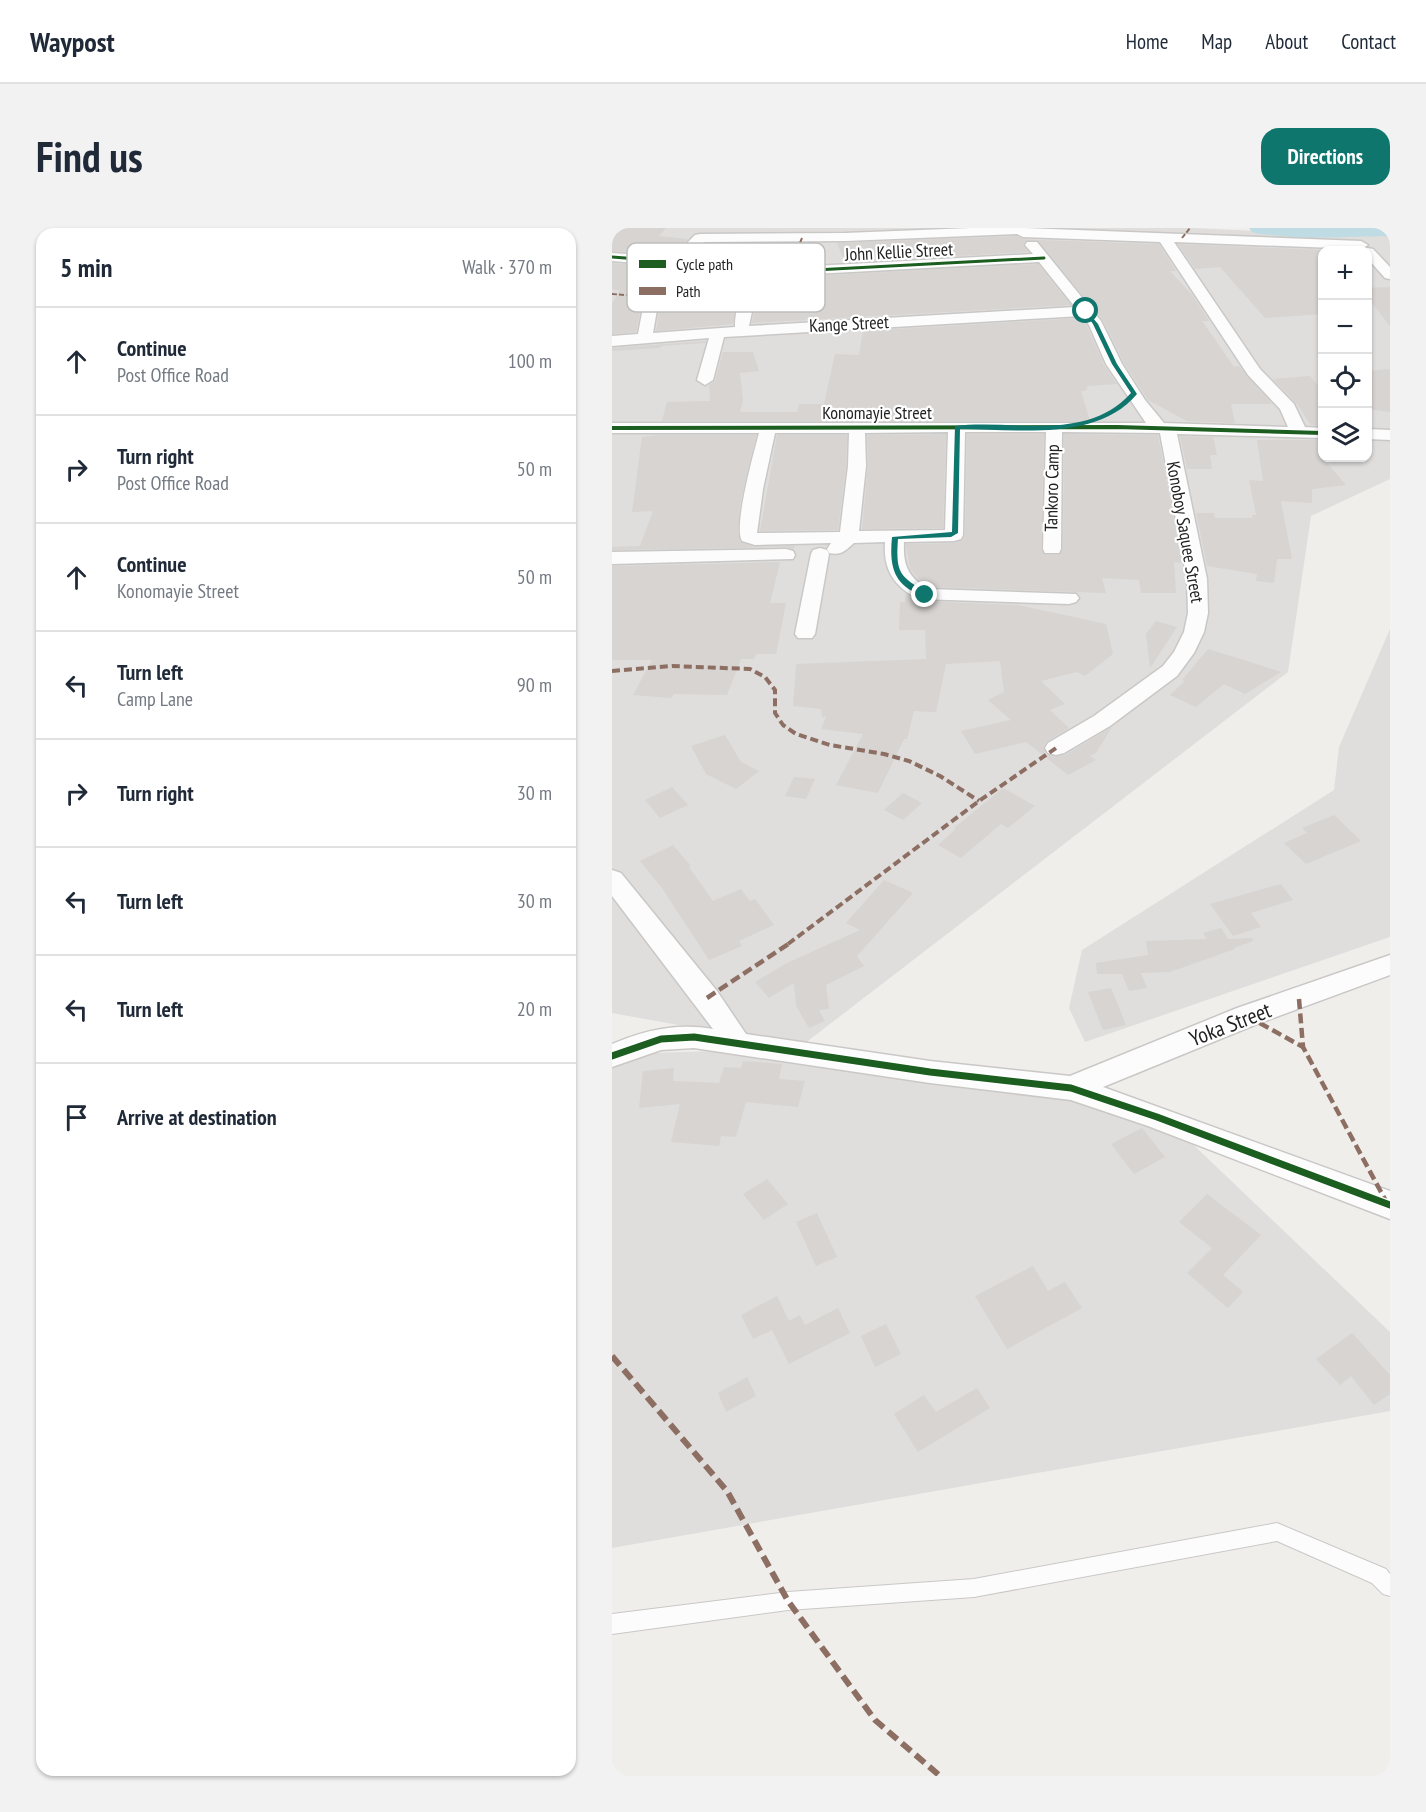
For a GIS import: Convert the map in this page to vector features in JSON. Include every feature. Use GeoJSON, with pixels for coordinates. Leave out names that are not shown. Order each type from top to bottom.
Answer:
{"type":"FeatureCollection","features":[{"type":"Feature","properties":{"kind":"street"},"geometry":{"type":"LineString","coordinates":[[703,233],[845,237],[1020,230],[1164,237],[1358,242],[1390,276]]}},
{"type":"Feature","properties":{"kind":"street"},"geometry":{"type":"LineString","coordinates":[[1020,230],[1086,311],[1095,324],[1114,364],[1136,398],[1163,429]]}},
{"type":"Feature","properties":{"kind":"street"},"geometry":{"type":"LineString","coordinates":[[1164,237],[1254,372],[1288,406],[1298,432]]}},
{"type":"Feature","properties":{"kind":"street","name":"John Kellie Street"},"geometry":{"type":"LineString","coordinates":[[612,256],[627,258]]}},
{"type":"Feature","properties":{"kind":"street","name":"John Kellie Street"},"geometry":{"type":"LineString","coordinates":[[825,270],[1044,258]]}},
{"type":"Feature","properties":{"kind":"street","name":"Kange Street"},"geometry":{"type":"LineString","coordinates":[[612,340],[742,330],[1086,311]]}},
{"type":"Feature","properties":{"kind":"street"},"geometry":{"type":"LineString","coordinates":[[645,338],[649,312]]}},
{"type":"Feature","properties":{"kind":"street"},"geometry":{"type":"LineString","coordinates":[[742,330],[743,312]]}},
{"type":"Feature","properties":{"kind":"street"},"geometry":{"type":"LineString","coordinates":[[705,380],[718,332]]}},
{"type":"Feature","properties":{"kind":"street"},"geometry":{"type":"LineString","coordinates":[[1117,416],[1136,398]]}},
{"type":"Feature","properties":{"kind":"street","name":"Konomayie Street"},"geometry":{"type":"LineString","coordinates":[[612,428],[1072,427],[1117,416],[1163,429],[1318,433]]}},
{"type":"Feature","properties":{"kind":"street","name":"Tankoro Camp"},"geometry":{"type":"LineString","coordinates":[[1052,549],[1054,427]]}},
{"type":"Feature","properties":{"kind":"street"},"geometry":{"type":"LineString","coordinates":[[768,428],[754,489],[749,537],[848,538],[954,534],[957,428]]}},
{"type":"Feature","properties":{"kind":"street"},"geometry":{"type":"LineString","coordinates":[[612,558],[820,554],[837,549],[848,538],[857,466],[857,428]]}},
{"type":"Feature","properties":{"kind":"street","name":"Konoboy Saquee Street"},"geometry":{"type":"LineString","coordinates":[[1056,748],[1102,721],[1170,671],[1184,653],[1194,632],[1198,613],[1197,579],[1163,429]]}},
{"type":"Feature","properties":{"kind":"street"},"geometry":{"type":"LineString","coordinates":[[1372,434],[1390,435]]}},
{"type":"Feature","properties":{"kind":"street"},"geometry":{"type":"LineString","coordinates":[[895,537],[894,551],[898,576],[911,588],[925,595],[1069,598]]}},
{"type":"Feature","properties":{"kind":"street"},"geometry":{"type":"LineString","coordinates":[[805,634],[820,554]]}},
{"type":"Feature","properties":{"kind":"street"},"geometry":{"type":"LineString","coordinates":[[612,879],[707,998],[737,1042]]}},
{"type":"Feature","properties":{"kind":"street","name":"Yoka Street"},"geometry":{"type":"LineString","coordinates":[[1071,1088],[1247,1016],[1390,965]]}},
{"type":"Feature","properties":{"kind":"street"},"geometry":{"type":"LineString","coordinates":[[612,1056],[668,1035],[737,1042],[919,1071],[1071,1088],[1168,1121],[1390,1205]]}},
{"type":"Feature","properties":{"kind":"lane"},"geometry":{"type":"LineString","coordinates":[[612,1624],[788,1601],[974,1588],[1277,1532],[1379,1576],[1390,1587]]}},
{"type":"Feature","properties":{"kind":"shaded area"},"geometry":{"type":"Polygon","coordinates":[[[612,228],[1192,228],[1319,234],[1390,234],[1390,479],[1311,516],[1288,672],[800,1047],[612,1013],[612,228]]]}},
{"type":"Feature","properties":{"kind":"shaded area"},"geometry":{"type":"Polygon","coordinates":[[[1390,629],[1390,937],[1085,1042],[1069,1008],[1082,950],[1334,790],[1339,747],[1390,629]]]}},
{"type":"Feature","properties":{"kind":"shaded area"},"geometry":{"type":"Polygon","coordinates":[[[718,1051],[898,1074],[1161,1114],[1390,1332],[1390,1411],[612,1548],[612,1054],[718,1051]]]}},
{"type":"Feature","properties":{"kind":"building"},"geometry":{"type":"Polygon","coordinates":[[[612,228],[666,228],[659,236],[688,239],[684,243],[627,243],[627,252],[612,251],[612,228]]]}},
{"type":"Feature","properties":{"kind":"building"},"geometry":{"type":"Polygon","coordinates":[[[1017,236],[1037,240],[1025,241],[1023,245],[1028,252],[845,262],[837,243],[1017,236]]]}},
{"type":"Feature","properties":{"kind":"building"},"geometry":{"type":"Polygon","coordinates":[[[1037,240],[1159,244],[1176,271],[1170,271],[1193,296],[1209,321],[1202,321],[1234,367],[1239,366],[1272,404],[1231,404],[1235,423],[1187,421],[1148,400],[1124,363],[1103,320],[1037,240]]]}},
{"type":"Feature","properties":{"kind":"building"},"geometry":{"type":"Polygon","coordinates":[[[1178,244],[1318,250],[1318,314],[1265,318],[1220,267],[1195,269],[1178,244]]]}},
{"type":"Feature","properties":{"kind":"building"},"geometry":{"type":"Polygon","coordinates":[[[612,263],[627,264],[627,312],[640,312],[636,332],[612,334],[612,304],[620,290],[612,289],[612,263]]]}},
{"type":"Feature","properties":{"kind":"building"},"geometry":{"type":"Polygon","coordinates":[[[1038,264],[1071,305],[752,323],[754,312],[825,312],[825,275],[1038,264]]]}},
{"type":"Feature","properties":{"kind":"building"},"geometry":{"type":"Polygon","coordinates":[[[1390,287],[1390,326],[1372,303],[1372,288],[1390,287]]]}},
{"type":"Feature","properties":{"kind":"building"},"geometry":{"type":"Polygon","coordinates":[[[659,312],[736,312],[733,324],[656,331],[659,312]]]}},
{"type":"Feature","properties":{"kind":"building"},"geometry":{"type":"Polygon","coordinates":[[[1081,318],[1087,326],[1104,365],[1117,384],[1087,386],[1087,390],[1081,391],[1090,421],[662,421],[667,402],[710,401],[709,385],[715,381],[723,352],[753,352],[759,371],[740,373],[743,400],[740,412],[797,412],[799,404],[824,404],[835,354],[859,355],[863,331],[1081,318]]]}},
{"type":"Feature","properties":{"kind":"building"},"geometry":{"type":"Polygon","coordinates":[[[706,341],[705,343],[661,346],[660,348],[612,351],[612,348],[706,341]]]}},
{"type":"Feature","properties":{"kind":"building"},"geometry":{"type":"Polygon","coordinates":[[[1390,369],[1390,412],[1372,410],[1372,371],[1390,369]]]}},
{"type":"Feature","properties":{"kind":"building"},"geometry":{"type":"Polygon","coordinates":[[[1310,376],[1318,386],[1318,426],[1311,425],[1297,404],[1273,379],[1310,376]]]}},
{"type":"Feature","properties":{"kind":"building"},"geometry":{"type":"Polygon","coordinates":[[[946,434],[943,528],[862,529],[868,466],[867,435],[946,434]]]}},
{"type":"Feature","properties":{"kind":"building"},"geometry":{"type":"Polygon","coordinates":[[[967,434],[1044,434],[1041,549],[1045,555],[1059,555],[1063,549],[1064,434],[1158,435],[1182,563],[1174,562],[1176,593],[1141,593],[1139,580],[1102,578],[1106,593],[930,587],[923,583],[910,569],[906,544],[954,543],[963,540],[965,535],[967,434]]]}},
{"type":"Feature","properties":{"kind":"building"},"geometry":{"type":"Polygon","coordinates":[[[756,435],[740,505],[738,533],[740,542],[754,547],[795,546],[794,549],[786,547],[612,550],[612,547],[640,546],[653,511],[632,512],[642,437],[756,435]]]}},
{"type":"Feature","properties":{"kind":"building"},"geometry":{"type":"Polygon","coordinates":[[[777,435],[847,435],[846,466],[838,530],[760,531],[777,435]]]}},
{"type":"Feature","properties":{"kind":"building"},"geometry":{"type":"Polygon","coordinates":[[[1180,436],[1213,437],[1217,455],[1210,455],[1212,469],[1187,469],[1180,436]]]}},
{"type":"Feature","properties":{"kind":"building"},"geometry":{"type":"Polygon","coordinates":[[[1257,440],[1318,440],[1318,462],[1326,462],[1346,485],[1312,489],[1312,503],[1281,501],[1292,559],[1277,559],[1274,583],[1256,581],[1257,574],[1207,566],[1196,513],[1214,513],[1215,518],[1252,518],[1252,515],[1256,515],[1249,480],[1263,481],[1257,440]]]}},
{"type":"Feature","properties":{"kind":"building"},"geometry":{"type":"Polygon","coordinates":[[[780,562],[770,603],[786,603],[776,654],[756,654],[754,659],[741,659],[727,695],[674,694],[671,698],[633,695],[652,660],[612,660],[612,566],[780,562]]]}},
{"type":"Feature","properties":{"kind":"building"},"geometry":{"type":"Polygon","coordinates":[[[906,594],[918,601],[1018,605],[1106,624],[1113,654],[1085,676],[1077,672],[1041,681],[1065,704],[1050,710],[1069,728],[1046,742],[1043,747],[1046,754],[1055,757],[1065,755],[1112,727],[1096,753],[1090,756],[1096,760],[1068,775],[1026,742],[975,754],[961,731],[1011,720],[988,700],[1004,692],[1000,661],[946,664],[936,712],[914,711],[907,739],[904,739],[878,793],[836,785],[863,734],[821,729],[826,717],[822,717],[821,709],[793,706],[796,664],[926,659],[925,630],[899,630],[900,602],[905,602],[906,594]]]}},
{"type":"Feature","properties":{"kind":"building"},"geometry":{"type":"Polygon","coordinates":[[[1156,621],[1177,627],[1150,668],[1146,634],[1156,621]]]}},
{"type":"Feature","properties":{"kind":"building"},"geometry":{"type":"Polygon","coordinates":[[[1208,649],[1281,672],[1245,694],[1224,684],[1196,707],[1170,695],[1185,681],[1182,680],[1208,649]]]}},
{"type":"Feature","properties":{"kind":"building"},"geometry":{"type":"Polygon","coordinates":[[[725,735],[741,762],[759,771],[736,789],[706,774],[691,746],[725,735]]]}},
{"type":"Feature","properties":{"kind":"building"},"geometry":{"type":"Polygon","coordinates":[[[794,777],[815,779],[806,799],[785,796],[794,777]]]}},
{"type":"Feature","properties":{"kind":"building"},"geometry":{"type":"Polygon","coordinates":[[[672,787],[688,805],[660,818],[645,800],[672,787]]]}},
{"type":"Feature","properties":{"kind":"building"},"geometry":{"type":"Polygon","coordinates":[[[1003,788],[1035,806],[1008,828],[1001,824],[961,858],[938,845],[956,829],[954,828],[1003,788]]]}},
{"type":"Feature","properties":{"kind":"building"},"geometry":{"type":"Polygon","coordinates":[[[903,793],[922,803],[903,820],[884,810],[903,793]]]}},
{"type":"Feature","properties":{"kind":"building"},"geometry":{"type":"Polygon","coordinates":[[[1334,815],[1361,841],[1306,864],[1284,843],[1307,833],[1302,828],[1334,815]]]}},
{"type":"Feature","properties":{"kind":"building"},"geometry":{"type":"Polygon","coordinates":[[[673,845],[691,866],[689,867],[713,901],[741,889],[750,901],[755,899],[774,925],[739,941],[742,946],[709,960],[662,888],[640,861],[673,845]]]}},
{"type":"Feature","properties":{"kind":"building"},"geometry":{"type":"Polygon","coordinates":[[[884,880],[913,893],[857,956],[864,966],[826,985],[829,1009],[819,1010],[825,1021],[809,1028],[796,1006],[794,983],[769,998],[755,982],[785,964],[860,930],[846,923],[884,880]]]}},
{"type":"Feature","properties":{"kind":"building"},"geometry":{"type":"Polygon","coordinates":[[[1281,884],[1293,900],[1251,913],[1261,927],[1233,936],[1210,904],[1281,884]]]}},
{"type":"Feature","properties":{"kind":"building"},"geometry":{"type":"Polygon","coordinates":[[[1221,928],[1228,939],[1252,938],[1253,941],[1170,972],[1141,973],[1147,988],[1129,991],[1122,974],[1097,974],[1096,963],[1148,955],[1146,941],[1207,939],[1203,933],[1221,928]]]}},
{"type":"Feature","properties":{"kind":"building"},"geometry":{"type":"Polygon","coordinates":[[[1111,988],[1126,1025],[1103,1030],[1088,992],[1111,988]]]}},
{"type":"Feature","properties":{"kind":"building"},"geometry":{"type":"Polygon","coordinates":[[[743,1061],[782,1064],[779,1079],[805,1081],[798,1107],[746,1102],[736,1137],[721,1136],[719,1146],[671,1142],[680,1104],[639,1108],[643,1071],[674,1068],[673,1081],[719,1083],[724,1067],[741,1068],[743,1061]]]}},
{"type":"Feature","properties":{"kind":"building"},"geometry":{"type":"Polygon","coordinates":[[[1142,1128],[1165,1157],[1134,1174],[1111,1144],[1142,1128]]]}},
{"type":"Feature","properties":{"kind":"building"},"geometry":{"type":"Polygon","coordinates":[[[767,1179],[788,1204],[764,1220],[743,1194],[767,1179]]]}},
{"type":"Feature","properties":{"kind":"building"},"geometry":{"type":"Polygon","coordinates":[[[1207,1194],[1261,1235],[1223,1275],[1243,1292],[1228,1308],[1187,1273],[1212,1248],[1179,1222],[1207,1194]]]}},
{"type":"Feature","properties":{"kind":"building"},"geometry":{"type":"Polygon","coordinates":[[[817,1213],[837,1257],[816,1266],[796,1222],[817,1213]]]}},
{"type":"Feature","properties":{"kind":"building"},"geometry":{"type":"Polygon","coordinates":[[[1033,1266],[1048,1291],[1065,1282],[1082,1308],[1007,1349],[975,1296],[1033,1266]]]}},
{"type":"Feature","properties":{"kind":"building"},"geometry":{"type":"Polygon","coordinates":[[[777,1296],[789,1321],[800,1315],[805,1325],[838,1308],[850,1333],[789,1364],[772,1330],[753,1339],[741,1315],[777,1296]]]}},
{"type":"Feature","properties":{"kind":"building"},"geometry":{"type":"Polygon","coordinates":[[[886,1324],[901,1354],[875,1367],[861,1336],[886,1324]]]}},
{"type":"Feature","properties":{"kind":"building"},"geometry":{"type":"Polygon","coordinates":[[[1352,1333],[1390,1375],[1390,1394],[1374,1405],[1351,1376],[1340,1385],[1316,1359],[1352,1333]]]}},
{"type":"Feature","properties":{"kind":"building"},"geometry":{"type":"Polygon","coordinates":[[[747,1377],[756,1396],[726,1412],[718,1393],[747,1377]]]}},
{"type":"Feature","properties":{"kind":"building"},"geometry":{"type":"Polygon","coordinates":[[[977,1388],[990,1408],[918,1452],[894,1414],[924,1395],[936,1412],[977,1388]]]}},
{"type":"Feature","properties":{"kind":"waterway"},"geometry":{"type":"LineString","coordinates":[[1259,228],[1307,232],[1390,230]]}},
{"type":"Feature","properties":{"kind":"marked path"},"geometry":{"type":"LineString","coordinates":[[1182,238],[1190,228]]}},
{"type":"Feature","properties":{"kind":"marked path"},"geometry":{"type":"LineString","coordinates":[[800,243],[802,238]]}},
{"type":"Feature","properties":{"kind":"marked path"},"geometry":{"type":"LineString","coordinates":[[612,294],[627,295]]}},
{"type":"Feature","properties":{"kind":"marked path"},"geometry":{"type":"LineString","coordinates":[[612,671],[672,666],[750,669],[765,677],[775,690],[773,705],[775,713],[783,725],[796,734],[830,745],[898,757],[920,765],[979,801]]}},
{"type":"Feature","properties":{"kind":"marked path"},"geometry":{"type":"LineString","coordinates":[[707,998],[783,948],[979,801],[1056,748]]}},
{"type":"Feature","properties":{"kind":"marked path"},"geometry":{"type":"LineString","coordinates":[[1299,999],[1303,1047],[1388,1205]]}},
{"type":"Feature","properties":{"kind":"marked path"},"geometry":{"type":"LineString","coordinates":[[1247,1016],[1303,1047]]}},
{"type":"Feature","properties":{"kind":"marked path"},"geometry":{"type":"LineString","coordinates":[[612,1356],[727,1491],[788,1601],[875,1720],[940,1776]]}},
{"type":"Feature","properties":{"kind":"cycle path"},"geometry":{"type":"LineString","coordinates":[[612,257],[627,258]]}},
{"type":"Feature","properties":{"kind":"cycle path"},"geometry":{"type":"LineString","coordinates":[[825,269],[1044,258]]}},
{"type":"Feature","properties":{"kind":"cycle path"},"geometry":{"type":"LineString","coordinates":[[612,428],[1117,427],[1318,433]]}},
{"type":"Feature","properties":{"kind":"cycle path"},"geometry":{"type":"LineString","coordinates":[[612,1056],[661,1039],[694,1037],[930,1072],[1071,1088],[1157,1117],[1390,1205]]}},
{"type":"Feature","properties":{"kind":"route"},"geometry":{"type":"LineString","coordinates":[[925,595],[911,588],[898,576],[894,551],[895,537],[955,533],[957,428],[1072,427],[1112,413],[1122,407],[1134,394],[1114,364],[1095,324],[1086,311]]}}]}
